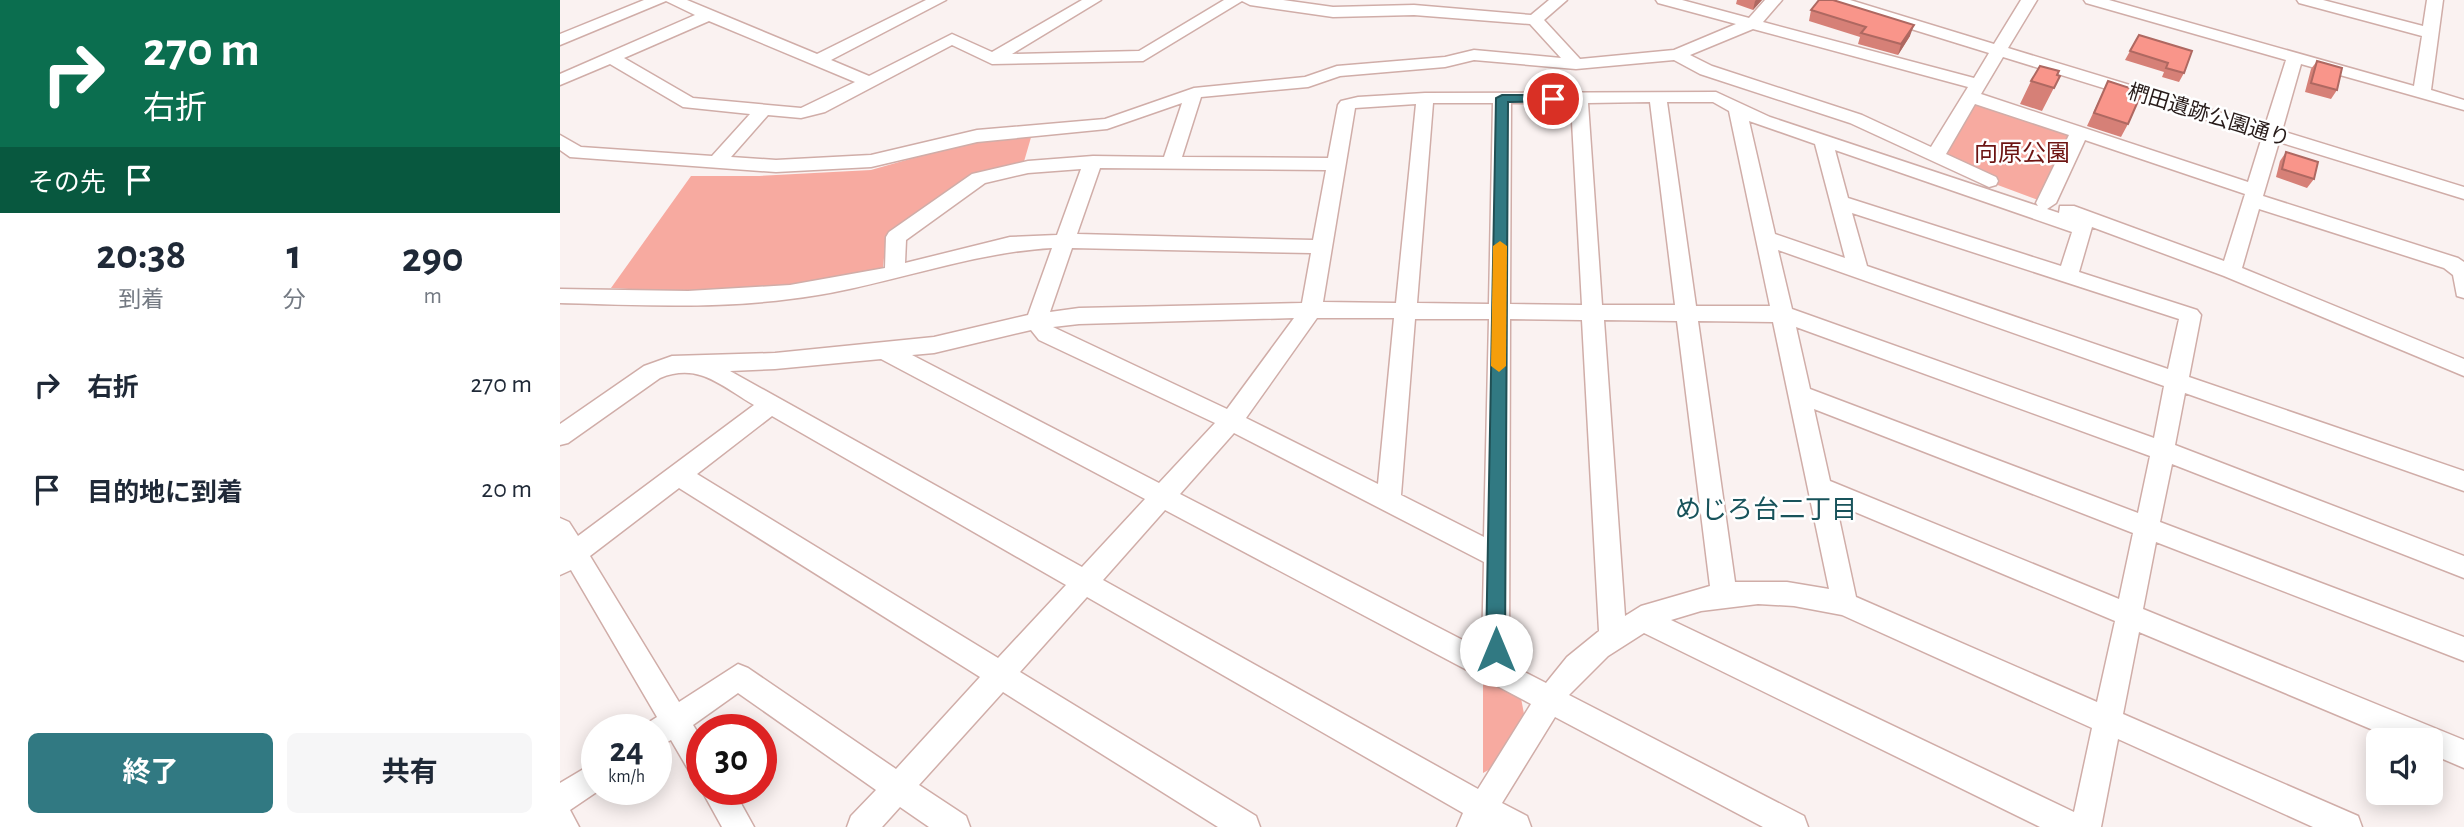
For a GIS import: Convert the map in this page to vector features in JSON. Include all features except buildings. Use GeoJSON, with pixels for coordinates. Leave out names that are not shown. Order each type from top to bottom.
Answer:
{"type":"FeatureCollection","features":[{"type":"Feature","properties":{"kind":"street"},"geometry":{"type":"LineString","coordinates":[[560,40],[658,0]]}},
{"type":"Feature","properties":{"kind":"street"},"geometry":{"type":"LineString","coordinates":[[673,0],[867,81]]}},
{"type":"Feature","properties":{"kind":"street"},"geometry":{"type":"LineString","coordinates":[[818,60],[938,0]]}},
{"type":"Feature","properties":{"kind":"street"},"geometry":{"type":"LineString","coordinates":[[992,59],[1093,0]]}},
{"type":"Feature","properties":{"kind":"street"},"geometry":{"type":"LineString","coordinates":[[612,58],[689,103],[801,113],[952,39],[992,59],[1039,61],[1143,56],[1235,0]]}},
{"type":"Feature","properties":{"kind":"street"},"geometry":{"type":"LineString","coordinates":[[1250,0],[1333,12],[1420,5],[1535,20],[1576,64]]}},
{"type":"Feature","properties":{"kind":"street"},"geometry":{"type":"LineString","coordinates":[[1535,20],[1559,0]]}},
{"type":"Feature","properties":{"kind":"street"},"geometry":{"type":"LineString","coordinates":[[1664,0],[1753,23],[1975,91],[2253,195],[2451,263],[2463,272],[2464,291]]}},
{"type":"Feature","properties":{"kind":"street"},"geometry":{"type":"LineString","coordinates":[[560,141],[576,153],[806,166],[872,161],[977,136],[1107,124],[1194,93],[1308,82],[1337,71],[1445,62],[1474,55],[1576,64],[1676,55],[1753,23],[1774,0]]}},
{"type":"Feature","properties":{"kind":"street","name":"椚田遺跡公園通り"},"geometry":{"type":"LineString","coordinates":[[1833,0],[2001,46],[2273,129],[2464,193]]}},
{"type":"Feature","properties":{"kind":"street","name":"椚田遺跡公園通り"},"geometry":{"type":"LineString","coordinates":[[1866,0],[2001,46]]}},
{"type":"Feature","properties":{"kind":"street"},"geometry":{"type":"LineString","coordinates":[[1935,156],[2029,0]]}},
{"type":"Feature","properties":{"kind":"street"},"geometry":{"type":"LineString","coordinates":[[2092,0],[2464,105]]}},
{"type":"Feature","properties":{"kind":"street"},"geometry":{"type":"LineString","coordinates":[[2153,17],[2162,0]]}},
{"type":"Feature","properties":{"kind":"street"},"geometry":{"type":"LineString","coordinates":[[2305,0],[2431,33]]}},
{"type":"Feature","properties":{"kind":"street"},"geometry":{"type":"LineString","coordinates":[[2422,93],[2435,0]]}},
{"type":"Feature","properties":{"kind":"street"},"geometry":{"type":"LineString","coordinates":[[560,80],[708,15]]}},
{"type":"Feature","properties":{"kind":"street"},"geometry":{"type":"LineString","coordinates":[[1676,55],[1706,70],[1856,119],[1995,184],[2231,271],[2464,368]]}},
{"type":"Feature","properties":{"kind":"street"},"geometry":{"type":"LineString","coordinates":[[2231,271],[2295,57]]}},
{"type":"Feature","properties":{"kind":"street"},"geometry":{"type":"LineString","coordinates":[[1171,163],[1194,93]]}},
{"type":"Feature","properties":{"kind":"street"},"geometry":{"type":"LineString","coordinates":[[862,827],[1231,421],[1311,310],[1347,105],[1425,98],[1716,97],[1738,110],[2083,229],[2068,275]]}},
{"type":"Feature","properties":{"kind":"street"},"geometry":{"type":"LineString","coordinates":[[1388,501],[1425,98]]}},
{"type":"Feature","properties":{"kind":"street"},"geometry":{"type":"LineString","coordinates":[[1495,673],[1502,98]]}},
{"type":"Feature","properties":{"kind":"street"},"geometry":{"type":"LineString","coordinates":[[1579,99],[1613,636]]}},
{"type":"Feature","properties":{"kind":"street"},"geometry":{"type":"LineString","coordinates":[[1658,99],[1724,595]]}},
{"type":"Feature","properties":{"kind":"street"},"geometry":{"type":"LineString","coordinates":[[1084,126],[1121,100]]}},
{"type":"Feature","properties":{"kind":"street"},"geometry":{"type":"LineString","coordinates":[[717,162],[763,110]]}},
{"type":"Feature","properties":{"kind":"street"},"geometry":{"type":"LineString","coordinates":[[1738,110],[1845,604]]}},
{"type":"Feature","properties":{"kind":"street","name":"椚田遺跡公園通り"},"geometry":{"type":"LineString","coordinates":[[2273,129],[2464,181]]}},
{"type":"Feature","properties":{"kind":"street"},"geometry":{"type":"LineString","coordinates":[[1028,167],[1039,131]]}},
{"type":"Feature","properties":{"kind":"street"},"geometry":{"type":"LineString","coordinates":[[2046,203],[2080,132]]}},
{"type":"Feature","properties":{"kind":"street"},"geometry":{"type":"LineString","coordinates":[[1823,140],[1858,271]]}},
{"type":"Feature","properties":{"kind":"street"},"geometry":{"type":"LineString","coordinates":[[1035,321],[1093,162]]}},
{"type":"Feature","properties":{"kind":"street"},"geometry":{"type":"LineString","coordinates":[[895,273],[896,237],[978,178],[1028,167],[1093,162],[1335,164]]}},
{"type":"Feature","properties":{"kind":"street"},"geometry":{"type":"LineString","coordinates":[[1839,202],[2190,315],[2132,614],[2086,827]]}},
{"type":"Feature","properties":{"kind":"street"},"geometry":{"type":"LineString","coordinates":[[1767,240],[2464,481]]}},
{"type":"Feature","properties":{"kind":"street"},"geometry":{"type":"LineString","coordinates":[[560,296],[688,298],[790,292],[895,273],[1010,244],[1064,241],[1322,247]]}},
{"type":"Feature","properties":{"kind":"street"},"geometry":{"type":"LineString","coordinates":[[560,436],[652,372],[672,364],[775,361],[885,351],[934,345],[1035,321],[1079,316],[1311,310],[1783,314],[2164,452],[2464,566]]}},
{"type":"Feature","properties":{"kind":"street"},"geometry":{"type":"LineString","coordinates":[[1035,321],[1047,334],[1231,421],[1497,556]]}},
{"type":"Feature","properties":{"kind":"street"},"geometry":{"type":"LineString","coordinates":[[885,351],[1793,827]]}},
{"type":"Feature","properties":{"kind":"street"},"geometry":{"type":"LineString","coordinates":[[695,362],[1086,581],[1477,818],[1516,827]]}},
{"type":"Feature","properties":{"kind":"street"},"geometry":{"type":"LineString","coordinates":[[560,454],[695,362]]}},
{"type":"Feature","properties":{"kind":"street"},"geometry":{"type":"LineString","coordinates":[[1801,396],[2464,649]]}},
{"type":"Feature","properties":{"kind":"street"},"geometry":{"type":"LineString","coordinates":[[567,558],[772,404]]}},
{"type":"Feature","properties":{"kind":"street"},"geometry":{"type":"LineString","coordinates":[[677,474],[1245,827]]}},
{"type":"Feature","properties":{"kind":"street"},"geometry":{"type":"LineString","coordinates":[[1820,487],[2132,614],[2464,754]]}},
{"type":"Feature","properties":{"kind":"street"},"geometry":{"type":"LineString","coordinates":[[560,529],[567,558],[658,714]]}},
{"type":"Feature","properties":{"kind":"street"},"geometry":{"type":"LineString","coordinates":[[1477,818],[1549,701],[1576,667],[1613,636],[1641,618],[1690,601],[1724,595],[1786,593],[1845,604],[2347,827]]}},
{"type":"Feature","properties":{"kind":"street"},"geometry":{"type":"LineString","coordinates":[[1641,618],[2073,827]]}},
{"type":"Feature","properties":{"kind":"street"},"geometry":{"type":"LineString","coordinates":[[672,724],[738,677],[955,827]]}},
{"type":"Feature","properties":{"kind":"street"},"geometry":{"type":"LineString","coordinates":[[672,734],[686,749]]}},
{"type":"Feature","properties":{"kind":"street"},"geometry":{"type":"LineString","coordinates":[[560,800],[581,786]]}},
{"type":"Feature","properties":{"kind":"street"},"geometry":{"type":"LineString","coordinates":[[726,805],[740,827]]}},
{"type":"Feature","properties":{"kind":"street"},"geometry":{"type":"LineString","coordinates":[[560,821],[564,827]]}},
{"type":"Feature","properties":{"kind":"green space","name":"向原公園"},"geometry":{"type":"Polygon","coordinates":[[[1972,97],[2080,132],[2046,203],[1995,184],[1935,156],[1972,97]]]}},
{"type":"Feature","properties":{"kind":"green space"},"geometry":{"type":"Polygon","coordinates":[[[1032,134],[1023,165],[976,175],[886,237],[883,268],[793,285],[681,292],[611,288],[691,176],[759,176],[871,170],[973,141],[1032,134]]]}},
{"type":"Feature","properties":{"kind":"green space"},"geometry":{"type":"Polygon","coordinates":[[[1483,678],[1521,698],[1524,714],[1494,767],[1483,773],[1483,678]]]}},
{"type":"Feature","properties":{"kind":"slow traffic"},"geometry":{"type":"LineString","coordinates":[[1499,366],[1500,246]]}},
{"type":"Feature","properties":{"kind":"district","name":"めじろ台二丁目"},"geometry":{"type":"Point","coordinates":[1766,509]}},
{"type":"Feature","properties":{"kind":"route"},"geometry":{"type":"LineString","coordinates":[[1496,650],[1502,98],[1553,99]]}}]}
